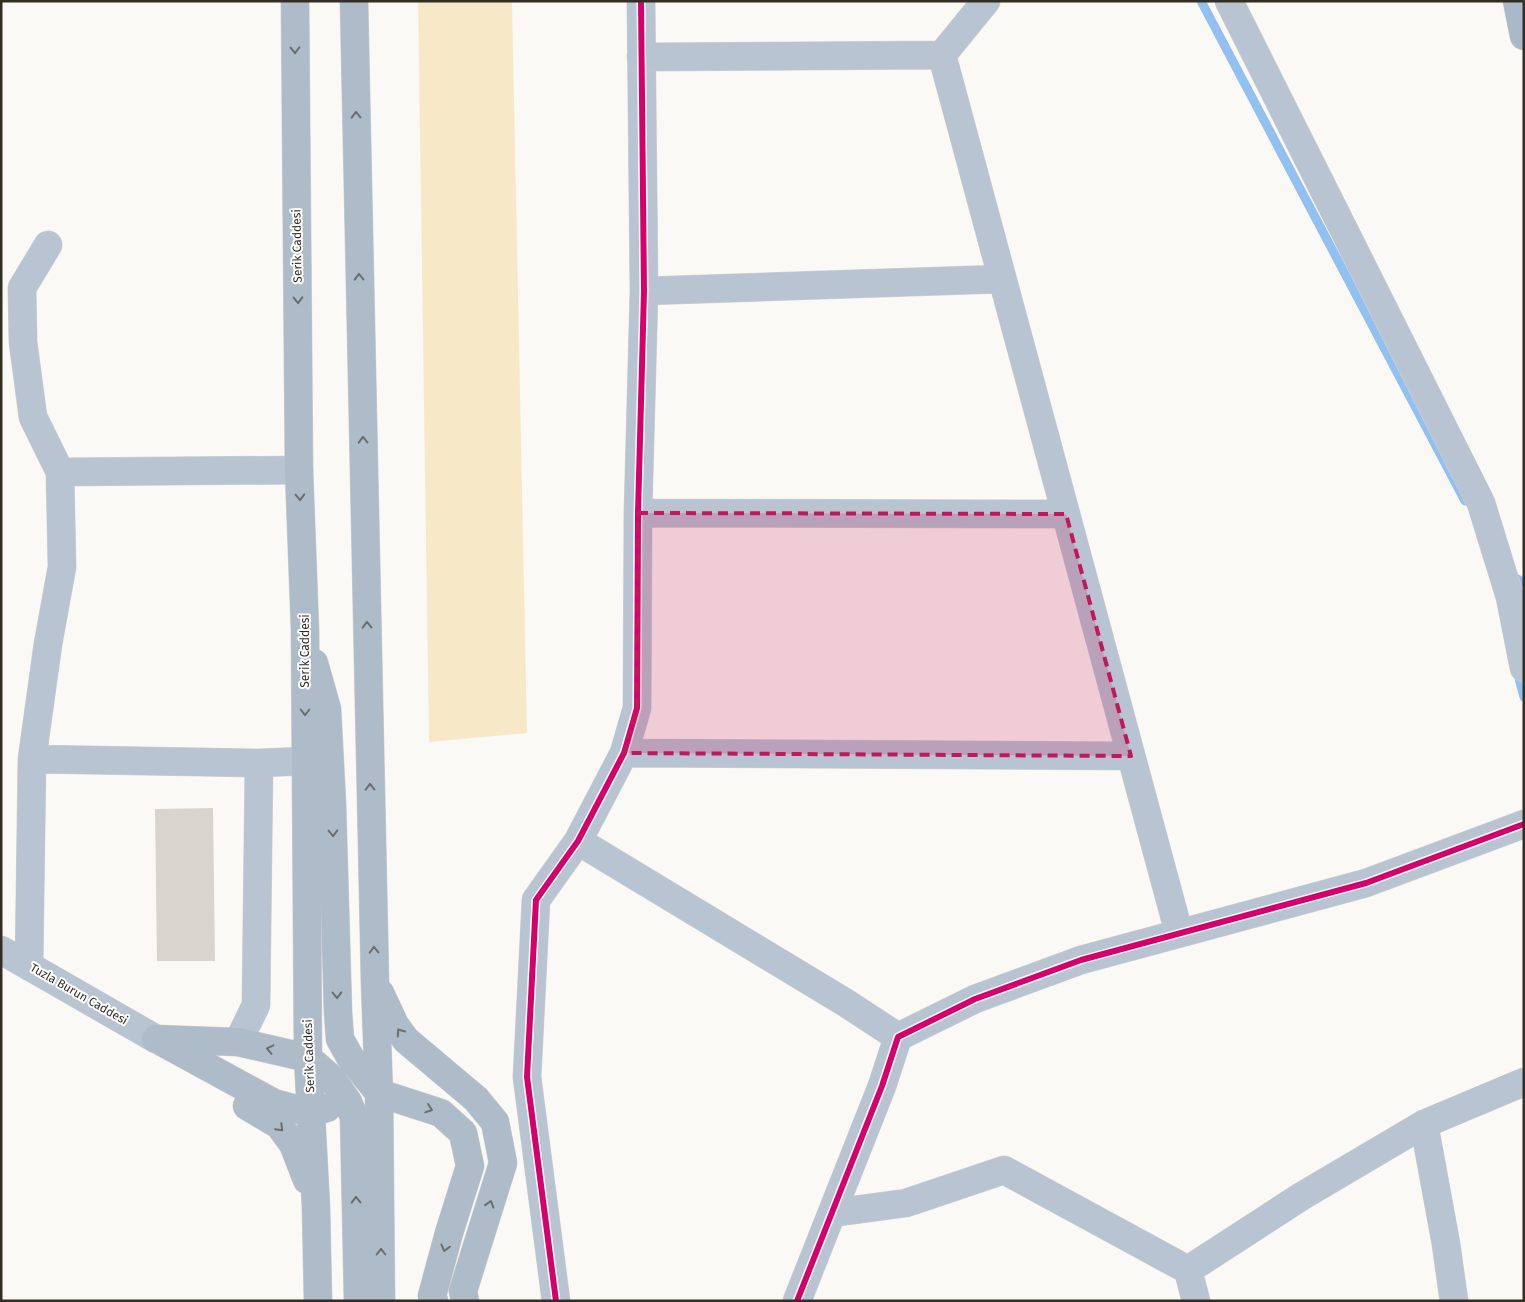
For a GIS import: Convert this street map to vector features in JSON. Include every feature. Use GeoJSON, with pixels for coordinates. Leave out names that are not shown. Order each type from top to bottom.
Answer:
{"type":"FeatureCollection","features":[{"type":"Feature","properties":{"kind":"highway","name":"Serik Caddesi"},"geometry":{"type":"LineString","coordinates":[[295,1],[299,470],[305,630],[308,1058],[316,1207],[318,1301]]}},
{"type":"Feature","properties":{"kind":"highway"},"geometry":{"type":"LineString","coordinates":[[354,1],[374,982],[379,1093],[381,1301]]}},
{"type":"Feature","properties":{"kind":"highway"},"geometry":{"type":"LineString","coordinates":[[305,630],[327,709],[340,1039],[350,1057],[379,1093],[441,1113],[463,1133],[470,1166],[432,1296],[434,1301]]}},
{"type":"Feature","properties":{"kind":"highway"},"geometry":{"type":"LineString","coordinates":[[374,982],[395,1024],[406,1040],[476,1099],[495,1122],[503,1163],[463,1291],[465,1301]]}},
{"type":"Feature","properties":{"kind":"highway"},"geometry":{"type":"LineString","coordinates":[[156,1039],[238,1042],[308,1058],[407,1057],[448,1077]]}},
{"type":"Feature","properties":{"kind":"highway"},"geometry":{"type":"LineString","coordinates":[[156,1039],[274,1103],[312,1113],[379,1093]]}},
{"type":"Feature","properties":{"kind":"highway"},"geometry":{"type":"LineString","coordinates":[[156,1039],[181,1067],[279,1124],[293,1144],[316,1207]]}},
{"type":"Feature","properties":{"kind":"highway"},"geometry":{"type":"LineString","coordinates":[[308,1058],[332,1079],[348,1102],[354,1117],[358,1301]]}},
{"type":"Feature","properties":{"kind":"main road"},"geometry":{"type":"LineString","coordinates":[[1517,1],[1524,36]]}},
{"type":"Feature","properties":{"kind":"street"},"geometry":{"type":"LineString","coordinates":[[556,1301],[527,1077],[536,900],[578,841],[624,753],[637,708],[638,513],[644,291],[641,1]]}},
{"type":"Feature","properties":{"kind":"street"},"geometry":{"type":"LineString","coordinates":[[942,55],[986,1]]}},
{"type":"Feature","properties":{"kind":"street"},"geometry":{"type":"LineString","coordinates":[[1229,1],[1481,503],[1510,597],[1524,668]]}},
{"type":"Feature","properties":{"kind":"street"},"geometry":{"type":"LineString","coordinates":[[641,57],[942,55]]}},
{"type":"Feature","properties":{"kind":"street"},"geometry":{"type":"LineString","coordinates":[[942,55],[1179,933]]}},
{"type":"Feature","properties":{"kind":"street"},"geometry":{"type":"LineString","coordinates":[[29,966],[32,758],[48,644],[62,567],[60,472],[33,418],[23,342],[22,288],[48,245]]}},
{"type":"Feature","properties":{"kind":"street"},"geometry":{"type":"LineString","coordinates":[[644,291],[1002,279]]}},
{"type":"Feature","properties":{"kind":"street"},"geometry":{"type":"LineString","coordinates":[[60,472],[299,470]]}},
{"type":"Feature","properties":{"kind":"street"},"geometry":{"type":"LineString","coordinates":[[638,513],[1066,514]]}},
{"type":"Feature","properties":{"kind":"street"},"geometry":{"type":"LineString","coordinates":[[624,753],[1131,756]]}},
{"type":"Feature","properties":{"kind":"street"},"geometry":{"type":"LineString","coordinates":[[32,758],[259,763],[305,761]]}},
{"type":"Feature","properties":{"kind":"street"},"geometry":{"type":"LineString","coordinates":[[238,1042],[256,1005],[259,763]]}},
{"type":"Feature","properties":{"kind":"street"},"geometry":{"type":"LineString","coordinates":[[797,1301],[882,1086],[898,1037],[976,999],[1081,960],[1366,883],[1524,824]]}},
{"type":"Feature","properties":{"kind":"street"},"geometry":{"type":"LineString","coordinates":[[578,841],[846,1003],[898,1037]]}},
{"type":"Feature","properties":{"kind":"street","name":"Tuzla Burun Caddesi"},"geometry":{"type":"LineString","coordinates":[[1,950],[156,1039]]}},
{"type":"Feature","properties":{"kind":"street"},"geometry":{"type":"LineString","coordinates":[[1188,1270],[1302,1196],[1424,1124],[1524,1082]]}},
{"type":"Feature","properties":{"kind":"street"},"geometry":{"type":"LineString","coordinates":[[1424,1124],[1446,1244],[1454,1301]]}},
{"type":"Feature","properties":{"kind":"street"},"geometry":{"type":"LineString","coordinates":[[832,1213],[906,1203],[1004,1170],[1188,1270],[1196,1301]]}},
{"type":"Feature","properties":{"kind":"highlighted area"},"geometry":{"type":"Polygon","coordinates":[[[638,513],[1066,514],[1131,756],[624,753],[637,708],[638,513]]]}},
{"type":"Feature","properties":{"kind":"shaded area"},"geometry":{"type":"Polygon","coordinates":[[[418,1],[512,1],[527,733],[429,742],[418,1]]]}},
{"type":"Feature","properties":{"kind":"building"},"geometry":{"type":"Polygon","coordinates":[[[213,808],[215,961],[157,961],[155,809],[213,808]]]}},
{"type":"Feature","properties":{"kind":"waterway"},"geometry":{"type":"LineString","coordinates":[[1201,1],[1465,501]]}},
{"type":"Feature","properties":{"kind":"waterway"},"geometry":{"type":"LineString","coordinates":[[1509,574],[1524,583]]}},
{"type":"Feature","properties":{"kind":"waterway"},"geometry":{"type":"LineString","coordinates":[[1517,671],[1524,697]]}},
{"type":"Feature","properties":{"kind":"cycle path"},"geometry":{"type":"LineString","coordinates":[[556,1301],[527,1077],[536,900],[578,841],[624,753],[637,708],[638,513],[644,291],[641,1]]}},
{"type":"Feature","properties":{"kind":"cycle path"},"geometry":{"type":"LineString","coordinates":[[797,1301],[882,1086],[898,1037],[975,999],[1081,960],[1366,883],[1524,824]]}}]}
